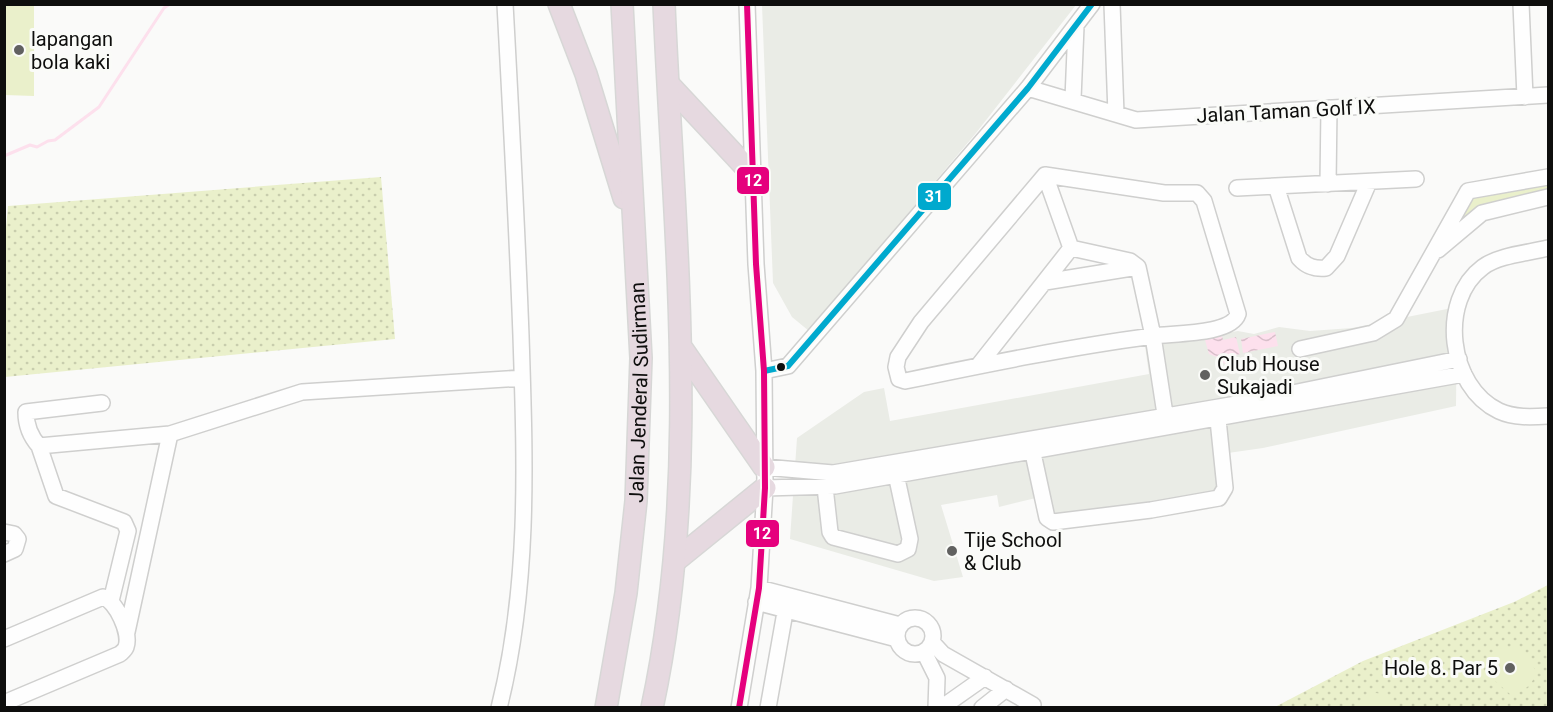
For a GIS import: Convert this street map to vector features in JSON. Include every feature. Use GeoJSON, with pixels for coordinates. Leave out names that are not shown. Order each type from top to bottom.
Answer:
{"type":"FeatureCollection","features":[{"type":"Feature","properties":{"kind":"highway"},"geometry":{"type":"LineString","coordinates":[[559,4],[586,74],[632,221]]}},
{"type":"Feature","properties":{"kind":"highway","name":"Jalan Jenderal Sudirman"},"geometry":{"type":"LineString","coordinates":[[606,708],[626,593],[636,501],[641,358],[639,285],[632,221],[622,4]]}},
{"type":"Feature","properties":{"kind":"highway"},"geometry":{"type":"LineString","coordinates":[[652,708],[675,561],[682,350],[665,6]]}},
{"type":"Feature","properties":{"kind":"highway"},"geometry":{"type":"LineString","coordinates":[[670,86],[755,177]]}},
{"type":"Feature","properties":{"kind":"highway"},"geometry":{"type":"LineString","coordinates":[[675,561],[764,478],[682,350]]}},
{"type":"Feature","properties":{"kind":"street"},"geometry":{"type":"LineString","coordinates":[[499,708],[514,636],[524,544],[522,378],[505,4]]}},
{"type":"Feature","properties":{"kind":"street"},"geometry":{"type":"LineString","coordinates":[[739,708],[757,595],[764,478],[764,371],[756,264],[755,177],[747,4]]}},
{"type":"Feature","properties":{"kind":"street"},"geometry":{"type":"LineString","coordinates":[[764,371],[788,366],[1028,88],[1092,4]]}},
{"type":"Feature","properties":{"kind":"street"},"geometry":{"type":"LineString","coordinates":[[1112,4],[1116,114]]}},
{"type":"Feature","properties":{"kind":"street"},"geometry":{"type":"LineString","coordinates":[[1521,4],[1525,97]]}},
{"type":"Feature","properties":{"kind":"street"},"geometry":{"type":"LineString","coordinates":[[1072,99],[1076,26]]}},
{"type":"Feature","properties":{"kind":"street","name":"Jalan Taman Golf IX"},"geometry":{"type":"LineString","coordinates":[[1028,88],[1072,99],[1136,120],[1548,95]]}},
{"type":"Feature","properties":{"kind":"street"},"geometry":{"type":"LineString","coordinates":[[1328,184],[1329,108]]}},
{"type":"Feature","properties":{"kind":"street"},"geometry":{"type":"LineString","coordinates":[[1045,175],[1071,248]]}},
{"type":"Feature","properties":{"kind":"street"},"geometry":{"type":"LineString","coordinates":[[1045,175],[1164,193],[1191,191],[1201,196],[1238,314],[1233,322],[1223,328],[1153,336],[905,381],[899,379],[896,368],[898,357],[921,322],[1045,175]]}},
{"type":"Feature","properties":{"kind":"street"},"geometry":{"type":"LineString","coordinates":[[1300,349],[1373,333],[1396,319],[1468,190],[1548,177]]}},
{"type":"Feature","properties":{"kind":"street"},"geometry":{"type":"LineString","coordinates":[[1237,188],[1416,179]]}},
{"type":"Feature","properties":{"kind":"street"},"geometry":{"type":"LineString","coordinates":[[1276,186],[1299,258],[1305,264],[1318,269],[1326,268],[1333,263],[1369,182]]}},
{"type":"Feature","properties":{"kind":"street"},"geometry":{"type":"LineString","coordinates":[[1432,255],[1482,213],[1548,196]]}},
{"type":"Feature","properties":{"kind":"street"},"geometry":{"type":"LineString","coordinates":[[1071,248],[1130,261],[1138,267],[1153,336],[1165,414]]}},
{"type":"Feature","properties":{"kind":"street"},"geometry":{"type":"LineString","coordinates":[[978,366],[1071,248]]}},
{"type":"Feature","properties":{"kind":"street"},"geometry":{"type":"LineString","coordinates":[[1548,248],[1487,264],[1467,281],[1459,294],[1454,321],[1459,359],[1464,374],[1479,397],[1500,411],[1517,416],[1548,416]]}},
{"type":"Feature","properties":{"kind":"street"},"geometry":{"type":"LineString","coordinates":[[1045,282],[1138,267]]}},
{"type":"Feature","properties":{"kind":"street"},"geometry":{"type":"LineString","coordinates":[[1031,445],[1165,414],[1217,412],[1263,399],[1459,359]]}},
{"type":"Feature","properties":{"kind":"street"},"geometry":{"type":"LineString","coordinates":[[764,478],[824,480],[1217,412],[1464,374]]}},
{"type":"Feature","properties":{"kind":"street"},"geometry":{"type":"LineString","coordinates":[[39,446],[170,434],[302,392],[522,378]]}},
{"type":"Feature","properties":{"kind":"street"},"geometry":{"type":"LineString","coordinates":[[102,404],[26,412],[26,422],[31,436],[39,446],[56,496],[124,522],[128,531],[111,602]]}},
{"type":"Feature","properties":{"kind":"street"},"geometry":{"type":"LineString","coordinates":[[1031,445],[1047,518],[1053,522],[1219,498],[1225,492],[1217,412]]}},
{"type":"Feature","properties":{"kind":"street"},"geometry":{"type":"LineString","coordinates":[[4,703],[120,654],[126,647],[127,632],[170,434]]}},
{"type":"Feature","properties":{"kind":"street"},"geometry":{"type":"LineString","coordinates":[[824,480],[830,532],[833,537],[898,554],[908,549],[910,539],[895,469]]}},
{"type":"Feature","properties":{"kind":"street"},"geometry":{"type":"LineString","coordinates":[[4,532],[14,534],[18,539],[15,549],[4,554]]}},
{"type":"Feature","properties":{"kind":"street"},"geometry":{"type":"LineString","coordinates":[[757,595],[898,632]]}},
{"type":"Feature","properties":{"kind":"street"},"geometry":{"type":"LineString","coordinates":[[4,639],[103,597],[111,602],[127,632]]}},
{"type":"Feature","properties":{"kind":"street"},"geometry":{"type":"LineString","coordinates":[[768,708],[787,602]]}},
{"type":"Feature","properties":{"kind":"street"},"geometry":{"type":"LineString","coordinates":[[898,632],[915,618],[926,621],[932,631],[928,647],[937,678],[936,708]]}},
{"type":"Feature","properties":{"kind":"street"},"geometry":{"type":"LineString","coordinates":[[898,632],[907,653],[928,647],[1034,705],[1031,708]]}},
{"type":"Feature","properties":{"kind":"street"},"geometry":{"type":"LineString","coordinates":[[941,708],[985,678]]}},
{"type":"Feature","properties":{"kind":"street"},"geometry":{"type":"LineString","coordinates":[[982,708],[1006,689]]}},
{"type":"Feature","properties":{"kind":"shaded area"},"geometry":{"type":"Polygon","coordinates":[[[762,5],[1076,5],[976,133],[809,331],[792,317],[773,283],[762,5]]]}},
{"type":"Feature","properties":{"kind":"shaded area"},"geometry":{"type":"Polygon","coordinates":[[[1457,307],[1456,406],[1263,448],[1221,454],[1227,494],[1046,526],[1040,497],[999,507],[997,495],[941,505],[963,577],[934,581],[790,539],[797,438],[864,392],[884,388],[890,421],[1149,374],[1145,346],[1238,331],[1254,334],[1279,327],[1310,331],[1352,328],[1457,307]]]}},
{"type":"Feature","properties":{"kind":"green space","name":"lapangan bola kaki"},"geometry":{"type":"Polygon","coordinates":[[[5,4],[34,5],[34,96],[5,95],[5,4]]]}},
{"type":"Feature","properties":{"kind":"green space"},"geometry":{"type":"Polygon","coordinates":[[[381,177],[395,339],[5,377],[4,250],[8,206],[381,177]]]}},
{"type":"Feature","properties":{"kind":"green space"},"geometry":{"type":"Polygon","coordinates":[[[1548,181],[1548,193],[1461,226],[1455,221],[1470,198],[1548,181]]]}},
{"type":"Feature","properties":{"kind":"green space"},"geometry":{"type":"Polygon","coordinates":[[[1548,585],[1548,707],[1273,708],[1363,661],[1514,602],[1548,585]]]}},
{"type":"Feature","properties":{"kind":"green space","name":"Hole 8. Par 5"},"geometry":{"type":"Polygon","coordinates":[[[1504,646],[1522,650],[1536,671],[1528,687],[1511,695],[1485,672],[1486,659],[1504,646]]]}},
{"type":"Feature","properties":{"kind":"green space"},"geometry":{"type":"Polygon","coordinates":[[[1376,693],[1388,695],[1400,707],[1358,707],[1363,697],[1376,693]]]}},
{"type":"Feature","properties":{"kind":"water"},"geometry":{"type":"Polygon","coordinates":[[[1275,332],[1278,346],[1243,353],[1241,339],[1275,332]]]}},
{"type":"Feature","properties":{"kind":"water"},"geometry":{"type":"Polygon","coordinates":[[[1222,336],[1223,340],[1236,337],[1240,354],[1228,357],[1229,363],[1225,364],[1209,354],[1205,340],[1222,336]]]}},
{"type":"Feature","properties":{"kind":"waterway"},"geometry":{"type":"LineString","coordinates":[[4,156],[30,145],[37,147],[55,140],[99,107],[164,8],[170,4]]}},
{"type":"Feature","properties":{"kind":"transit line","name":"12"},"geometry":{"type":"LineString","coordinates":[[739,708],[759,588],[765,488],[764,371],[756,264],[747,4]]}},
{"type":"Feature","properties":{"kind":"transit line","name":"31"},"geometry":{"type":"LineString","coordinates":[[764,371],[788,366],[1028,88],[1092,4]]}},
{"type":"Feature","properties":{"kind":"place","name":"lapangan bola kaki"},"geometry":{"type":"Point","coordinates":[19,50]}},
{"type":"Feature","properties":{"kind":"place","name":"Club House Sukajadi"},"geometry":{"type":"Point","coordinates":[1205,375]}},
{"type":"Feature","properties":{"kind":"place","name":"Tije School & Club"},"geometry":{"type":"Point","coordinates":[952,551]}},
{"type":"Feature","properties":{"kind":"place","name":"Hole 8. Par 5"},"geometry":{"type":"Point","coordinates":[1510,668]}}]}
